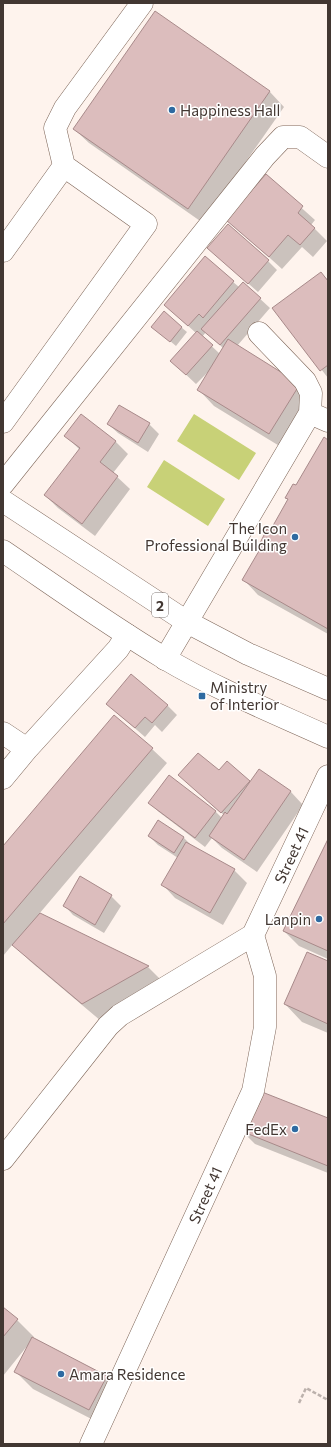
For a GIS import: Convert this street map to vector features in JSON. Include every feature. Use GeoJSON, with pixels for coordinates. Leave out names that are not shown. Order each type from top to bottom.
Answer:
{"type":"FeatureCollection","features":[{"type":"Feature","properties":{"kind":"street"},"geometry":{"type":"LineString","coordinates":[[7,409],[146,224],[64,166],[55,128],[65,108],[142,3]]}},
{"type":"Feature","properties":{"kind":"street"},"geometry":{"type":"LineString","coordinates":[[3,484],[264,156],[283,137],[300,137],[328,157]]}},
{"type":"Feature","properties":{"kind":"street"},"geometry":{"type":"LineString","coordinates":[[3,251],[64,166]]}},
{"type":"Feature","properties":{"kind":"street"},"geometry":{"type":"LineString","coordinates":[[165,659],[187,622],[319,417],[312,393],[305,381],[259,333]]}},
{"type":"Feature","properties":{"kind":"street","name":"2"},"geometry":{"type":"LineString","coordinates":[[3,501],[187,622],[248,654],[328,689]]}},
{"type":"Feature","properties":{"kind":"street"},"geometry":{"type":"LineString","coordinates":[[3,551],[165,659],[232,694],[328,737]]}},
{"type":"Feature","properties":{"kind":"street"},"geometry":{"type":"LineString","coordinates":[[3,778],[27,749],[118,648],[127,635]]}},
{"type":"Feature","properties":{"kind":"street"},"geometry":{"type":"LineString","coordinates":[[3,733],[27,749]]}},
{"type":"Feature","properties":{"kind":"street","name":"Street 41"},"geometry":{"type":"LineString","coordinates":[[90,1444],[253,1090],[265,1027],[265,976],[253,935],[328,776]]}},
{"type":"Feature","properties":{"kind":"street"},"geometry":{"type":"LineString","coordinates":[[3,1159],[108,1026],[120,1015],[253,935]]}},
{"type":"Feature","properties":{"kind":"path"},"geometry":{"type":"LineString","coordinates":[[299,1403],[306,1388],[328,1400]]}},
{"type":"Feature","properties":{"kind":"green space"},"geometry":{"type":"Polygon","coordinates":[[[194,414],[256,453],[239,480],[177,441],[194,414]]]}},
{"type":"Feature","properties":{"kind":"green space"},"geometry":{"type":"Polygon","coordinates":[[[164,460],[225,499],[208,526],[147,487],[164,460]]]}},
{"type":"Feature","properties":{"kind":"building","name":"Happiness Hall"},"geometry":{"type":"Polygon","coordinates":[[[155,11],[270,91],[188,209],[73,129],[155,11]]]}},
{"type":"Feature","properties":{"kind":"building"},"geometry":{"type":"Polygon","coordinates":[[[266,174],[303,206],[298,213],[315,228],[300,245],[288,235],[269,257],[226,220],[266,174]]]}},
{"type":"Feature","properties":{"kind":"building"},"geometry":{"type":"Polygon","coordinates":[[[228,224],[269,260],[248,284],[207,248],[228,224]]]}},
{"type":"Feature","properties":{"kind":"building"},"geometry":{"type":"Polygon","coordinates":[[[205,256],[234,281],[203,318],[199,314],[188,326],[164,305],[205,256]]]}},
{"type":"Feature","properties":{"kind":"building"},"geometry":{"type":"Polygon","coordinates":[[[321,272],[328,281],[328,365],[320,371],[272,308],[321,272]]]}},
{"type":"Feature","properties":{"kind":"building"},"geometry":{"type":"Polygon","coordinates":[[[243,282],[261,298],[220,345],[201,329],[243,282]]]}},
{"type":"Feature","properties":{"kind":"building"},"geometry":{"type":"Polygon","coordinates":[[[164,311],[182,327],[170,342],[151,327],[164,311]]]}},
{"type":"Feature","properties":{"kind":"building"},"geometry":{"type":"Polygon","coordinates":[[[197,331],[213,345],[186,375],[170,361],[197,331]]]}},
{"type":"Feature","properties":{"kind":"building"},"geometry":{"type":"Polygon","coordinates":[[[228,339],[300,384],[269,434],[197,390],[228,339]]]}},
{"type":"Feature","properties":{"kind":"building"},"geometry":{"type":"Polygon","coordinates":[[[119,405],[150,423],[138,443],[107,424],[119,405]]]}},
{"type":"Feature","properties":{"kind":"building"},"geometry":{"type":"Polygon","coordinates":[[[81,414],[116,441],[100,462],[118,476],[82,524],[44,495],[80,448],[64,436],[81,414]]]}},
{"type":"Feature","properties":{"kind":"building","name":"The Icon Professional Building"},"geometry":{"type":"Polygon","coordinates":[[[324,437],[328,440],[328,629],[242,580],[263,544],[260,543],[267,529],[270,531],[288,499],[285,498],[293,484],[296,485],[324,437]]]}},
{"type":"Feature","properties":{"kind":"building"},"geometry":{"type":"Polygon","coordinates":[[[131,674],[168,705],[152,723],[145,717],[135,728],[106,704],[131,674]]]}},
{"type":"Feature","properties":{"kind":"building"},"geometry":{"type":"Polygon","coordinates":[[[114,715],[153,748],[3,924],[3,846],[114,715]]]}},
{"type":"Feature","properties":{"kind":"building"},"geometry":{"type":"Polygon","coordinates":[[[198,753],[219,770],[227,761],[250,781],[221,813],[178,775],[198,753]]]}},
{"type":"Feature","properties":{"kind":"building"},"geometry":{"type":"Polygon","coordinates":[[[259,769],[291,791],[244,860],[209,836],[225,812],[227,814],[259,769]]]}},
{"type":"Feature","properties":{"kind":"building"},"geometry":{"type":"Polygon","coordinates":[[[169,775],[216,811],[195,838],[148,803],[169,775]]]}},
{"type":"Feature","properties":{"kind":"building"},"geometry":{"type":"Polygon","coordinates":[[[158,820],[184,837],[174,853],[148,836],[158,820]]]}},
{"type":"Feature","properties":{"kind":"building"},"geometry":{"type":"Polygon","coordinates":[[[328,839],[328,951],[283,931],[328,839]]]}},
{"type":"Feature","properties":{"kind":"building"},"geometry":{"type":"Polygon","coordinates":[[[186,842],[235,869],[210,913],[161,885],[186,842]]]}},
{"type":"Feature","properties":{"kind":"building"},"geometry":{"type":"Polygon","coordinates":[[[80,876],[112,895],[95,925],[63,906],[80,876]]]}},
{"type":"Feature","properties":{"kind":"building"},"geometry":{"type":"Polygon","coordinates":[[[40,913],[149,966],[82,1004],[12,945],[40,913]]]}},
{"type":"Feature","properties":{"kind":"building"},"geometry":{"type":"Polygon","coordinates":[[[307,952],[328,961],[328,1024],[284,1004],[307,952]]]}},
{"type":"Feature","properties":{"kind":"building"},"geometry":{"type":"Polygon","coordinates":[[[257,1090],[328,1118],[328,1166],[241,1131],[257,1090]]]}},
{"type":"Feature","properties":{"kind":"building"},"geometry":{"type":"Polygon","coordinates":[[[3,1307],[18,1319],[3,1337],[3,1307]]]}},
{"type":"Feature","properties":{"kind":"building","name":"Amara Residence"},"geometry":{"type":"Polygon","coordinates":[[[32,1337],[107,1376],[89,1410],[14,1372],[32,1337]]]}},
{"type":"Feature","properties":{"kind":"place","name":"Happiness Hall"},"geometry":{"type":"Point","coordinates":[172,110]}},
{"type":"Feature","properties":{"kind":"place","name":"The Icon Professional Building"},"geometry":{"type":"Point","coordinates":[295,537]}},
{"type":"Feature","properties":{"kind":"place","name":"Ministry of Interior"},"geometry":{"type":"Point","coordinates":[202,696]}},
{"type":"Feature","properties":{"kind":"place","name":"Lanpin"},"geometry":{"type":"Point","coordinates":[319,919]}},
{"type":"Feature","properties":{"kind":"place","name":"FedEx"},"geometry":{"type":"Point","coordinates":[295,1129]}},
{"type":"Feature","properties":{"kind":"place","name":"Amara Residence"},"geometry":{"type":"Point","coordinates":[61,1374]}}]}
